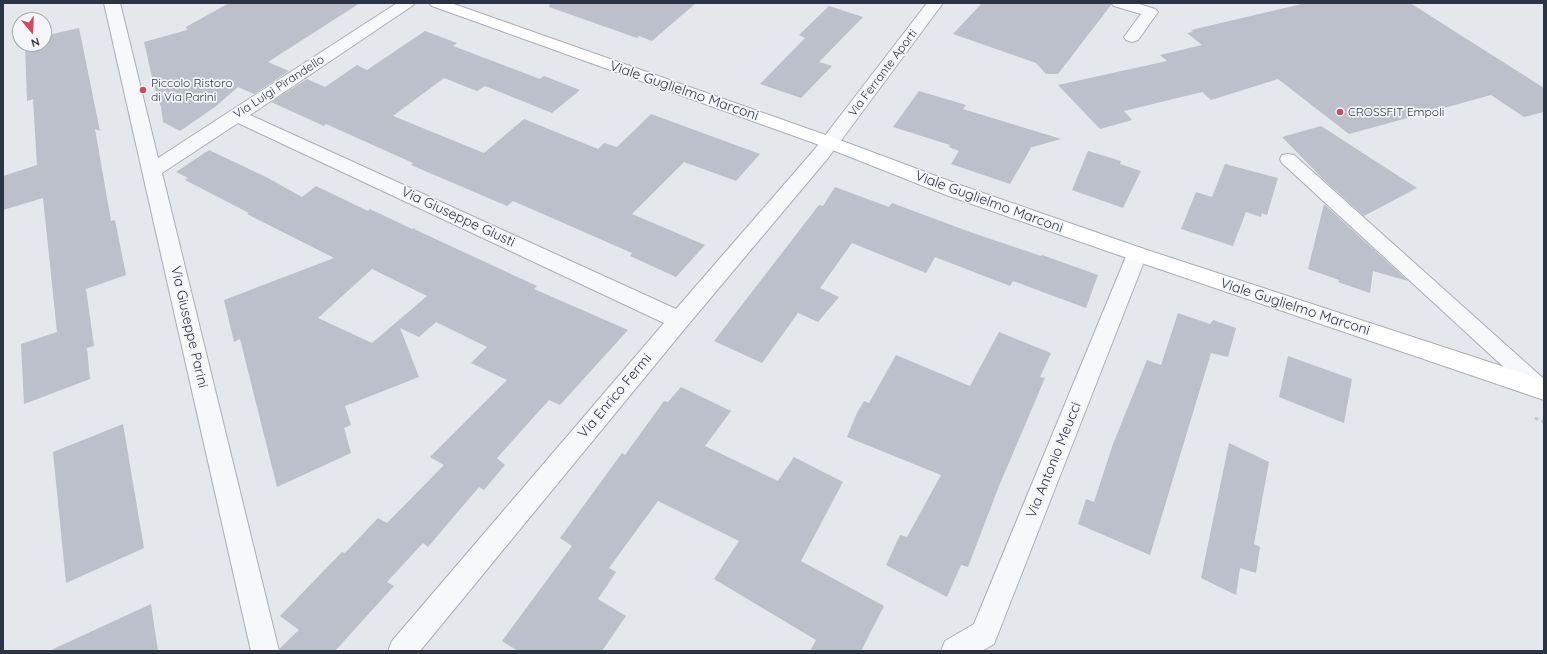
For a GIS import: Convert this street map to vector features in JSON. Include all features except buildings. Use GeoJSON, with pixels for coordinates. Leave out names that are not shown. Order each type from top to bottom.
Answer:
{"type":"FeatureCollection","features":[{"type":"Feature","properties":{"kind":"street","name":"Via Giuseppe Parini"},"geometry":{"type":"LineString","coordinates":[[112,3],[266,651]]}},
{"type":"Feature","properties":{"kind":"street","name":"Via Luigi Pirandello"},"geometry":{"type":"LineString","coordinates":[[152,171],[407,3]]}},
{"type":"Feature","properties":{"kind":"street","name":"Viale Guglielmo Marconi"},"geometry":{"type":"LineString","coordinates":[[437,3],[831,143],[953,190],[1137,254],[1542,390]]}},
{"type":"Feature","properties":{"kind":"street","name":"Via Ferrante Aporti"},"geometry":{"type":"LineString","coordinates":[[831,143],[936,3]]}},
{"type":"Feature","properties":{"kind":"street"},"geometry":{"type":"LineString","coordinates":[[1119,3],[1150,12],[1132,37]]}},
{"type":"Feature","properties":{"kind":"street","name":"Via Giuseppe Giusti"},"geometry":{"type":"LineString","coordinates":[[236,115],[679,320]]}},
{"type":"Feature","properties":{"kind":"street","name":"Via Enrico Fermi"},"geometry":{"type":"LineString","coordinates":[[402,651],[679,320],[831,143]]}},
{"type":"Feature","properties":{"kind":"street","name":"Via Antonio Meucci"},"geometry":{"type":"LineString","coordinates":[[955,651],[984,634],[1137,254]]}},
{"type":"Feature","properties":{"kind":"lane"},"geometry":{"type":"LineString","coordinates":[[1288,160],[1542,390]]}},
{"type":"Feature","properties":{"kind":"place","name":"Piccolo Ristoro di Via Parini"},"geometry":{"type":"Point","coordinates":[143,90]}},
{"type":"Feature","properties":{"kind":"place","name":"CROSSFIT Empoli"},"geometry":{"type":"Point","coordinates":[1340,112]}}]}
